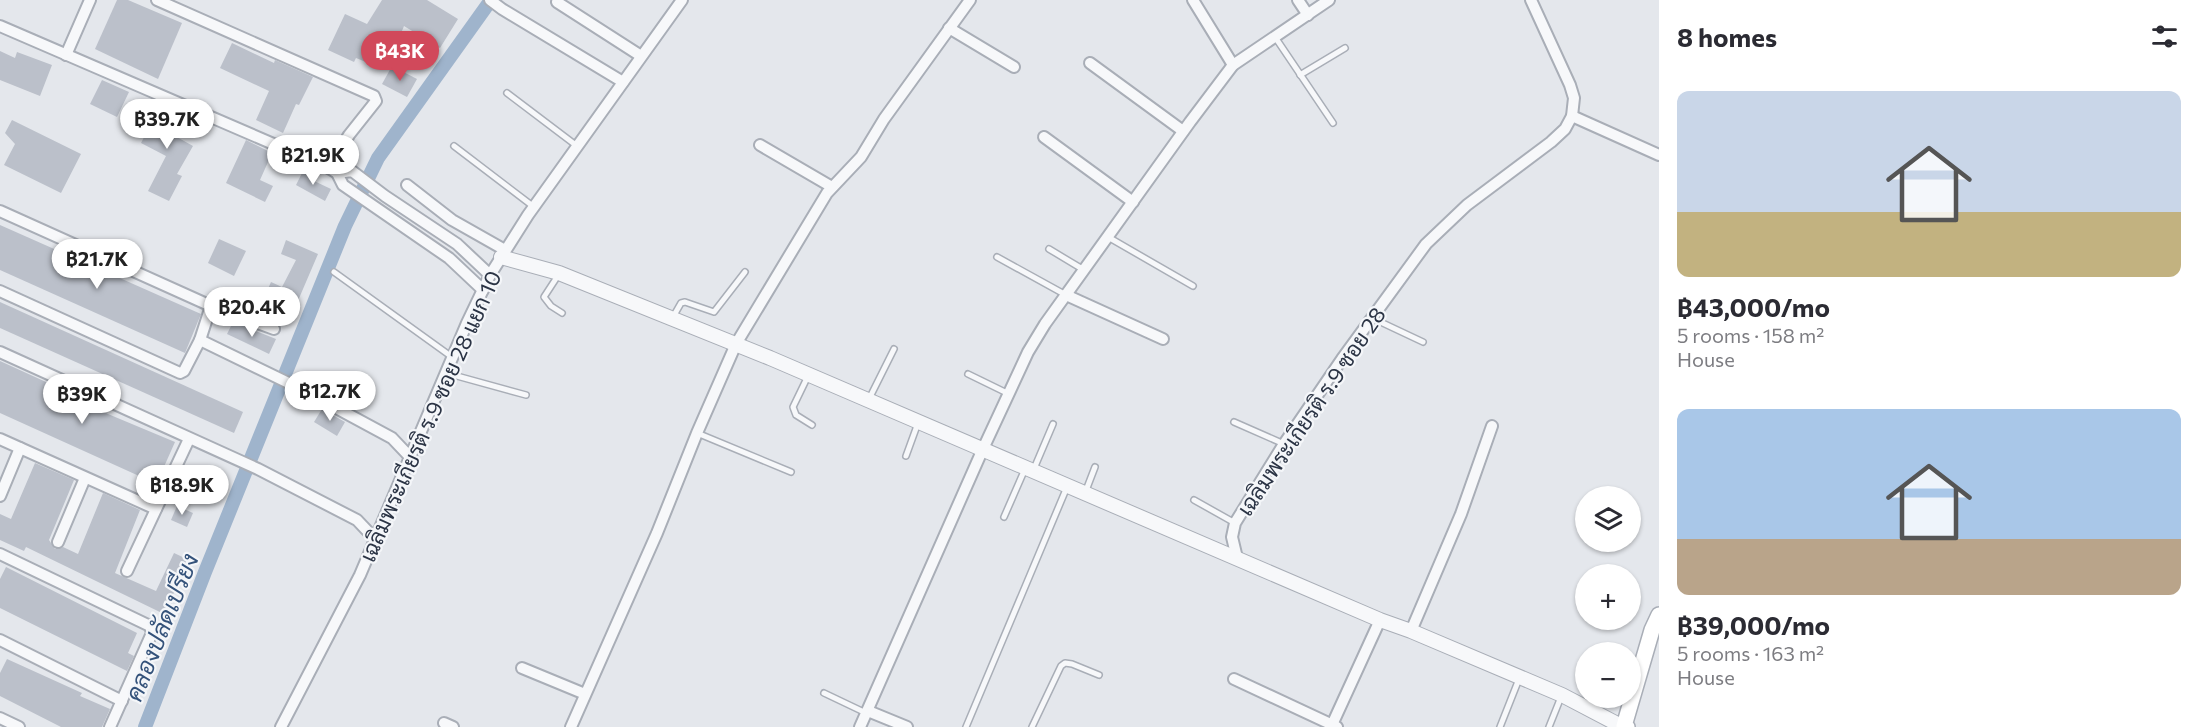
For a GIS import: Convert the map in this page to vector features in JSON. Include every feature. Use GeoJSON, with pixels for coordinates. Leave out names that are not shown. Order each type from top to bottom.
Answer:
{"type":"FeatureCollection","features":[{"type":"Feature","properties":{"kind":"main road"},"geometry":{"type":"LineString","coordinates":[[1624,727],[1652,630],[1659,615]]}},
{"type":"Feature","properties":{"kind":"street"},"geometry":{"type":"LineString","coordinates":[[66,56],[90,0]]}},
{"type":"Feature","properties":{"kind":"street"},"geometry":{"type":"LineString","coordinates":[[157,0],[374,96],[375,101],[349,135],[333,170]]}},
{"type":"Feature","properties":{"kind":"street"},"geometry":{"type":"LineString","coordinates":[[490,0],[623,82]]}},
{"type":"Feature","properties":{"kind":"street"},"geometry":{"type":"LineString","coordinates":[[571,727],[657,533],[697,432],[736,344],[807,224],[832,187],[854,166],[884,119],[970,0]]}},
{"type":"Feature","properties":{"kind":"street"},"geometry":{"type":"LineString","coordinates":[[1193,0],[1233,65]]}},
{"type":"Feature","properties":{"kind":"street"},"geometry":{"type":"LineString","coordinates":[[1298,0],[1308,15]]}},
{"type":"Feature","properties":{"kind":"street"},"geometry":{"type":"LineString","coordinates":[[860,727],[1028,352],[1083,270],[1233,65],[1329,0]]}},
{"type":"Feature","properties":{"kind":"street"},"geometry":{"type":"LineString","coordinates":[[1531,0],[1570,85],[1574,98],[1572,116],[1659,155]]}},
{"type":"Feature","properties":{"kind":"street"},"geometry":{"type":"LineString","coordinates":[[556,2],[641,56]]}},
{"type":"Feature","properties":{"kind":"street","name":"เฉลิมพระเกียรติ ร.9 ซอย 28 แยก 10"},"geometry":{"type":"LineString","coordinates":[[281,727],[360,575],[490,274],[676,2]]}},
{"type":"Feature","properties":{"kind":"street"},"geometry":{"type":"LineString","coordinates":[[0,26],[333,170],[352,171],[457,244],[490,274]]}},
{"type":"Feature","properties":{"kind":"street"},"geometry":{"type":"LineString","coordinates":[[950,28],[1014,67]]}},
{"type":"Feature","properties":{"kind":"street"},"geometry":{"type":"LineString","coordinates":[[1090,63],[1183,131]]}},
{"type":"Feature","properties":{"kind":"street","name":"เฉลิมพระเกียรติ ร.9 ซอย 28"},"geometry":{"type":"LineString","coordinates":[[1238,558],[1232,537],[1235,523],[1284,444],[1426,244],[1467,205],[1551,142],[1565,129],[1572,116]]}},
{"type":"Feature","properties":{"kind":"street"},"geometry":{"type":"LineString","coordinates":[[1044,137],[1133,202]]}},
{"type":"Feature","properties":{"kind":"street"},"geometry":{"type":"LineString","coordinates":[[760,145],[832,187]]}},
{"type":"Feature","properties":{"kind":"street"},"geometry":{"type":"LineString","coordinates":[[333,170],[343,185],[449,258],[483,290]]}},
{"type":"Feature","properties":{"kind":"street"},"geometry":{"type":"LineString","coordinates":[[407,185],[452,220],[503,254],[559,273],[736,344],[1029,471],[1562,695],[1624,727]]}},
{"type":"Feature","properties":{"kind":"street"},"geometry":{"type":"LineString","coordinates":[[0,211],[211,306],[274,329]]}},
{"type":"Feature","properties":{"kind":"street"},"geometry":{"type":"LineString","coordinates":[[409,230],[416,217]]}},
{"type":"Feature","properties":{"kind":"street"},"geometry":{"type":"LineString","coordinates":[[449,258],[457,244]]}},
{"type":"Feature","properties":{"kind":"street"},"geometry":{"type":"LineString","coordinates":[[0,291],[180,373],[200,340],[211,306]]}},
{"type":"Feature","properties":{"kind":"street"},"geometry":{"type":"LineString","coordinates":[[1066,295],[1163,339]]}},
{"type":"Feature","properties":{"kind":"street"},"geometry":{"type":"LineString","coordinates":[[200,340],[303,390],[392,438],[411,458]]}},
{"type":"Feature","properties":{"kind":"street"},"geometry":{"type":"LineString","coordinates":[[0,352],[258,469],[357,520],[375,539]]}},
{"type":"Feature","properties":{"kind":"street"},"geometry":{"type":"LineString","coordinates":[[1411,632],[1461,514],[1492,426]]}},
{"type":"Feature","properties":{"kind":"street"},"geometry":{"type":"LineString","coordinates":[[0,439],[156,509]]}},
{"type":"Feature","properties":{"kind":"street"},"geometry":{"type":"LineString","coordinates":[[127,571],[189,439]]}},
{"type":"Feature","properties":{"kind":"street"},"geometry":{"type":"LineString","coordinates":[[0,496],[20,448]]}},
{"type":"Feature","properties":{"kind":"street"},"geometry":{"type":"LineString","coordinates":[[58,542],[85,478]]}},
{"type":"Feature","properties":{"kind":"street"},"geometry":{"type":"LineString","coordinates":[[0,554],[150,626],[152,633],[110,727]]}},
{"type":"Feature","properties":{"kind":"street"},"geometry":{"type":"LineString","coordinates":[[1234,680],[1334,726],[1380,620]]}},
{"type":"Feature","properties":{"kind":"street"},"geometry":{"type":"LineString","coordinates":[[0,640],[122,701]]}},
{"type":"Feature","properties":{"kind":"street"},"geometry":{"type":"LineString","coordinates":[[522,668],[585,694]]}},
{"type":"Feature","properties":{"kind":"street"},"geometry":{"type":"LineString","coordinates":[[867,712],[907,727]]}},
{"type":"Feature","properties":{"kind":"street"},"geometry":{"type":"LineString","coordinates":[[0,718],[19,727]]}},
{"type":"Feature","properties":{"kind":"lane"},"geometry":{"type":"LineString","coordinates":[[1274,36],[1333,123]]}},
{"type":"Feature","properties":{"kind":"lane"},"geometry":{"type":"LineString","coordinates":[[1300,75],[1345,48]]}},
{"type":"Feature","properties":{"kind":"lane"},"geometry":{"type":"LineString","coordinates":[[507,93],[577,146]]}},
{"type":"Feature","properties":{"kind":"lane"},"geometry":{"type":"LineString","coordinates":[[454,146],[534,207]]}},
{"type":"Feature","properties":{"kind":"lane"},"geometry":{"type":"LineString","coordinates":[[1107,237],[1193,286]]}},
{"type":"Feature","properties":{"kind":"lane"},"geometry":{"type":"LineString","coordinates":[[1049,249],[1083,270]]}},
{"type":"Feature","properties":{"kind":"lane"},"geometry":{"type":"LineString","coordinates":[[997,257],[1066,295]]}},
{"type":"Feature","properties":{"kind":"lane"},"geometry":{"type":"LineString","coordinates":[[334,272],[453,357]]}},
{"type":"Feature","properties":{"kind":"lane"},"geometry":{"type":"LineString","coordinates":[[672,319],[681,303],[685,302],[711,312],[717,310],[745,272]]}},
{"type":"Feature","properties":{"kind":"lane"},"geometry":{"type":"LineString","coordinates":[[559,273],[544,297],[561,313]]}},
{"type":"Feature","properties":{"kind":"lane"},"geometry":{"type":"LineString","coordinates":[[1372,318],[1423,342]]}},
{"type":"Feature","properties":{"kind":"lane"},"geometry":{"type":"LineString","coordinates":[[868,401],[894,349]]}},
{"type":"Feature","properties":{"kind":"lane"},"geometry":{"type":"LineString","coordinates":[[446,373],[526,394]]}},
{"type":"Feature","properties":{"kind":"lane"},"geometry":{"type":"LineString","coordinates":[[968,374],[1009,394]]}},
{"type":"Feature","properties":{"kind":"lane"},"geometry":{"type":"LineString","coordinates":[[809,375],[793,407],[796,415],[812,425]]}},
{"type":"Feature","properties":{"kind":"lane"},"geometry":{"type":"LineString","coordinates":[[1234,422],[1284,444]]}},
{"type":"Feature","properties":{"kind":"lane"},"geometry":{"type":"LineString","coordinates":[[906,456],[918,423]]}},
{"type":"Feature","properties":{"kind":"lane"},"geometry":{"type":"LineString","coordinates":[[1004,517],[1053,424]]}},
{"type":"Feature","properties":{"kind":"lane"},"geometry":{"type":"LineString","coordinates":[[697,432],[791,472]]}},
{"type":"Feature","properties":{"kind":"lane"},"geometry":{"type":"LineString","coordinates":[[1085,494],[1095,468]]}},
{"type":"Feature","properties":{"kind":"lane"},"geometry":{"type":"LineString","coordinates":[[966,727],[1067,487]]}},
{"type":"Feature","properties":{"kind":"lane"},"geometry":{"type":"LineString","coordinates":[[1194,500],[1235,523]]}},
{"type":"Feature","properties":{"kind":"lane"},"geometry":{"type":"LineString","coordinates":[[1032,727],[1061,666],[1065,663],[1072,664],[1099,675]]}},
{"type":"Feature","properties":{"kind":"lane"},"geometry":{"type":"LineString","coordinates":[[1500,727],[1519,677]]}},
{"type":"Feature","properties":{"kind":"lane"},"geometry":{"type":"LineString","coordinates":[[824,693],[867,712]]}},
{"type":"Feature","properties":{"kind":"lane"},"geometry":{"type":"LineString","coordinates":[[1549,727],[1562,695]]}},
{"type":"Feature","properties":{"kind":"building"},"geometry":{"type":"Polygon","coordinates":[[[117,0],[128,0],[182,23],[158,79],[95,49],[117,0]]]}},
{"type":"Feature","properties":{"kind":"building"},"geometry":{"type":"Polygon","coordinates":[[[382,0],[427,0],[458,19],[440,48],[404,26],[386,70],[356,58],[354,62],[328,50],[345,14],[367,24],[382,0]]]}},
{"type":"Feature","properties":{"kind":"building"},"geometry":{"type":"Polygon","coordinates":[[[232,43],[274,63],[275,60],[313,77],[299,105],[296,104],[283,133],[256,120],[269,91],[220,68],[232,43]]]}},
{"type":"Feature","properties":{"kind":"building"},"geometry":{"type":"Polygon","coordinates":[[[0,51],[15,58],[17,52],[52,65],[40,96],[0,80],[0,51]]]}},
{"type":"Feature","properties":{"kind":"building"},"geometry":{"type":"Polygon","coordinates":[[[392,66],[417,79],[407,97],[382,84],[392,66]]]}},
{"type":"Feature","properties":{"kind":"building"},"geometry":{"type":"Polygon","coordinates":[[[102,80],[129,92],[117,117],[90,104],[102,80]]]}},
{"type":"Feature","properties":{"kind":"building"},"geometry":{"type":"Polygon","coordinates":[[[161,104],[186,117],[175,136],[193,146],[177,174],[182,176],[169,201],[148,191],[166,156],[141,143],[161,104]]]}},
{"type":"Feature","properties":{"kind":"building"},"geometry":{"type":"Polygon","coordinates":[[[12,120],[81,154],[61,193],[4,165],[15,144],[5,133],[12,120]]]}},
{"type":"Feature","properties":{"kind":"building"},"geometry":{"type":"Polygon","coordinates":[[[246,140],[272,153],[260,180],[273,186],[265,202],[226,183],[246,140]]]}},
{"type":"Feature","properties":{"kind":"building"},"geometry":{"type":"Polygon","coordinates":[[[303,171],[314,176],[312,180],[331,189],[325,201],[296,185],[303,171]]]}},
{"type":"Feature","properties":{"kind":"building"},"geometry":{"type":"Polygon","coordinates":[[[0,225],[201,314],[185,353],[0,270],[0,225]]]}},
{"type":"Feature","properties":{"kind":"building"},"geometry":{"type":"Polygon","coordinates":[[[219,239],[246,251],[234,276],[208,263],[219,239]]]}},
{"type":"Feature","properties":{"kind":"building"},"geometry":{"type":"Polygon","coordinates":[[[286,240],[318,254],[291,317],[274,309],[273,312],[260,307],[271,282],[282,287],[296,260],[281,254],[286,240]]]}},
{"type":"Feature","properties":{"kind":"building"},"geometry":{"type":"Polygon","coordinates":[[[0,302],[243,412],[234,433],[0,328],[0,302]]]}},
{"type":"Feature","properties":{"kind":"building"},"geometry":{"type":"Polygon","coordinates":[[[233,322],[276,339],[269,354],[227,334],[233,322]]]}},
{"type":"Feature","properties":{"kind":"building"},"geometry":{"type":"Polygon","coordinates":[[[0,361],[68,392],[108,414],[175,442],[163,469],[166,471],[159,485],[0,413],[0,361]]]}},
{"type":"Feature","properties":{"kind":"building"},"geometry":{"type":"Polygon","coordinates":[[[322,409],[345,422],[337,436],[314,422],[322,409]]]}},
{"type":"Feature","properties":{"kind":"building"},"geometry":{"type":"Polygon","coordinates":[[[35,463],[74,480],[49,540],[55,549],[63,547],[78,554],[103,493],[140,510],[115,573],[156,591],[174,553],[189,560],[166,615],[26,547],[24,551],[0,540],[0,514],[11,519],[35,463]]]}},
{"type":"Feature","properties":{"kind":"building"},"geometry":{"type":"Polygon","coordinates":[[[177,506],[193,513],[187,527],[171,520],[177,506]]]}},
{"type":"Feature","properties":{"kind":"building"},"geometry":{"type":"Polygon","coordinates":[[[6,567],[137,633],[128,653],[134,656],[127,671],[0,608],[0,579],[6,567]]]}},
{"type":"Feature","properties":{"kind":"building"},"geometry":{"type":"Polygon","coordinates":[[[7,659],[82,693],[80,696],[110,709],[102,727],[61,727],[0,696],[0,673],[7,659]]]}},
{"type":"Feature","properties":{"kind":"waterway","name":"คลองปลัดเปรียง"},"geometry":{"type":"LineString","coordinates":[[145,727],[345,226],[378,158],[491,0]]}}]}
